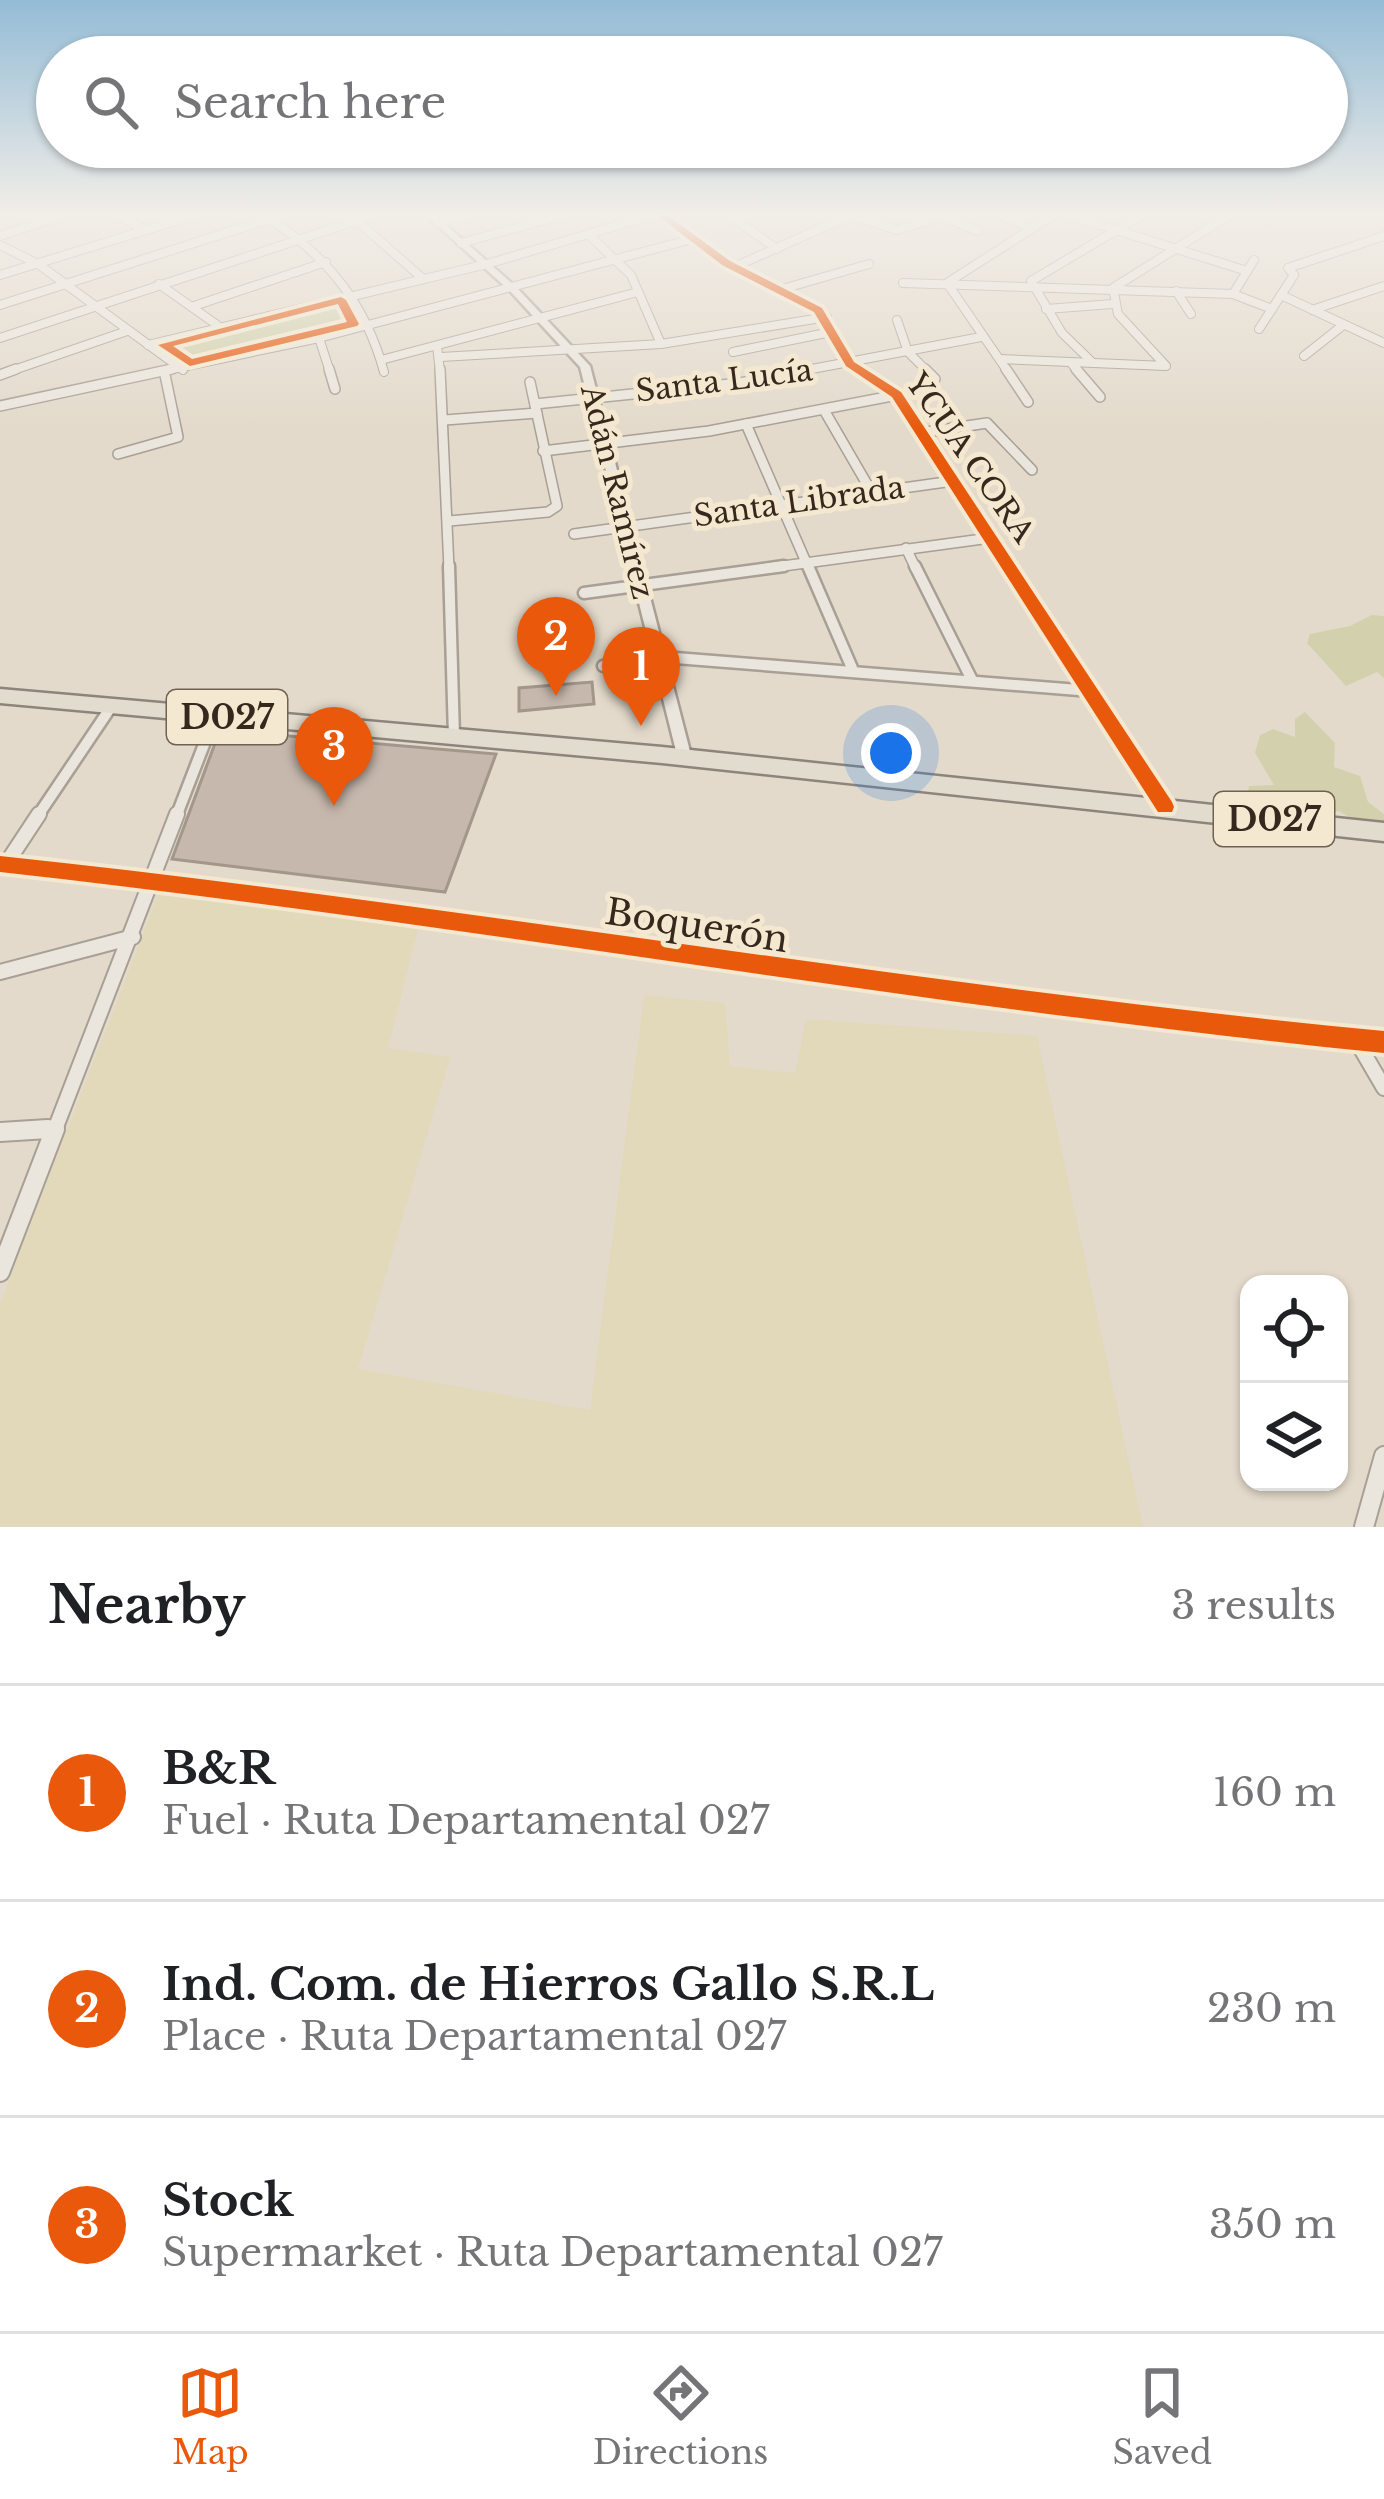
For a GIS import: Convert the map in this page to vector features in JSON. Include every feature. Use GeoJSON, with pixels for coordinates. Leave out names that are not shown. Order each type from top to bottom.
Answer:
{"type":"FeatureCollection","features":[{"type":"Feature","properties":{"kind":"main road","name":"D027"},"geometry":{"type":"LineString","coordinates":[[3,700],[454,736],[1384,832]]}},
{"type":"Feature","properties":{"kind":"street"},"geometry":{"type":"LineString","coordinates":[[0,305],[59,286]]}},
{"type":"Feature","properties":{"kind":"street"},"geometry":{"type":"LineString","coordinates":[[69,286],[183,370]]}},
{"type":"Feature","properties":{"kind":"street"},"geometry":{"type":"LineString","coordinates":[[0,338],[152,286]]}},
{"type":"Feature","properties":{"kind":"street"},"geometry":{"type":"LineString","coordinates":[[163,286],[220,327]]}},
{"type":"Feature","properties":{"kind":"street"},"geometry":{"type":"LineString","coordinates":[[194,306],[253,286]]}},
{"type":"Feature","properties":{"kind":"street"},"geometry":{"type":"LineString","coordinates":[[346,286],[384,374]]}},
{"type":"Feature","properties":{"kind":"street"},"geometry":{"type":"LineString","coordinates":[[148,345],[388,286]]}},
{"type":"Feature","properties":{"kind":"street","name":"Adán Ramírez"},"geometry":{"type":"LineString","coordinates":[[510,286],[576,352],[593,397],[638,583],[663,657],[685,759]]}},
{"type":"Feature","properties":{"kind":"street"},"geometry":{"type":"LineString","coordinates":[[0,406],[165,375],[526,286]]}},
{"type":"Feature","properties":{"kind":"street"},"geometry":{"type":"LineString","coordinates":[[634,286],[661,344]]}},
{"type":"Feature","properties":{"kind":"street"},"geometry":{"type":"LineString","coordinates":[[771,286],[827,317]]}},
{"type":"Feature","properties":{"kind":"street"},"geometry":{"type":"LineString","coordinates":[[778,290],[791,286]]}},
{"type":"Feature","properties":{"kind":"street"},"geometry":{"type":"LineString","coordinates":[[948,286],[1028,402]]}},
{"type":"Feature","properties":{"kind":"street"},"geometry":{"type":"LineString","coordinates":[[1031,286],[1094,364]]}},
{"type":"Feature","properties":{"kind":"street"},"geometry":{"type":"LineString","coordinates":[[1042,286],[1233,295],[1272,309]]}},
{"type":"Feature","properties":{"kind":"street"},"geometry":{"type":"LineString","coordinates":[[1233,295],[1238,286]]}},
{"type":"Feature","properties":{"kind":"street"},"geometry":{"type":"LineString","coordinates":[[1259,329],[1287,286]]}},
{"type":"Feature","properties":{"kind":"street"},"geometry":{"type":"LineString","coordinates":[[1312,310],[1383,286]]}},
{"type":"Feature","properties":{"kind":"street"},"geometry":{"type":"LineString","coordinates":[[1000,358],[1166,364],[1113,304],[1113,288]]}},
{"type":"Feature","properties":{"kind":"street"},"geometry":{"type":"LineString","coordinates":[[1176,291],[1191,314]]}},
{"type":"Feature","properties":{"kind":"street"},"geometry":{"type":"LineString","coordinates":[[381,360],[439,351],[638,292]]}},
{"type":"Feature","properties":{"kind":"street"},"geometry":{"type":"LineString","coordinates":[[1282,295],[1383,342]]}},
{"type":"Feature","properties":{"kind":"street"},"geometry":{"type":"LineString","coordinates":[[1046,309],[1113,304]]}},
{"type":"Feature","properties":{"kind":"street"},"geometry":{"type":"LineString","coordinates":[[439,351],[576,352],[661,344],[827,317]]}},
{"type":"Feature","properties":{"kind":"street","name":"YCUA CORA"},"geometry":{"type":"LineString","coordinates":[[827,317],[850,364],[897,395],[1165,807]]}},
{"type":"Feature","properties":{"kind":"street"},"geometry":{"type":"LineString","coordinates":[[897,320],[908,352],[934,379]]}},
{"type":"Feature","properties":{"kind":"street"},"geometry":{"type":"LineString","coordinates":[[1304,356],[1342,326]]}},
{"type":"Feature","properties":{"kind":"street"},"geometry":{"type":"LineString","coordinates":[[0,375],[128,331]]}},
{"type":"Feature","properties":{"kind":"street"},"geometry":{"type":"LineString","coordinates":[[733,352],[831,332]]}},
{"type":"Feature","properties":{"kind":"street","name":"Santa Lucía"},"geometry":{"type":"LineString","coordinates":[[445,420],[593,397],[719,386],[981,337]]}},
{"type":"Feature","properties":{"kind":"street"},"geometry":{"type":"LineString","coordinates":[[319,338],[335,389]]}},
{"type":"Feature","properties":{"kind":"street"},"geometry":{"type":"LineString","coordinates":[[439,351],[454,736]]}},
{"type":"Feature","properties":{"kind":"street"},"geometry":{"type":"LineString","coordinates":[[1071,363],[1100,398]]}},
{"type":"Feature","properties":{"kind":"street"},"geometry":{"type":"LineString","coordinates":[[118,454],[178,437],[165,375]]}},
{"type":"Feature","properties":{"kind":"street"},"geometry":{"type":"LineString","coordinates":[[449,521],[557,506],[530,382]]}},
{"type":"Feature","properties":{"kind":"street"},"geometry":{"type":"LineString","coordinates":[[543,451],[746,424],[897,395]]}},
{"type":"Feature","properties":{"kind":"street"},"geometry":{"type":"LineString","coordinates":[[824,410],[871,491]]}},
{"type":"Feature","properties":{"kind":"street"},"geometry":{"type":"LineString","coordinates":[[920,433],[987,423],[1032,470]]}},
{"type":"Feature","properties":{"kind":"street"},"geometry":{"type":"LineString","coordinates":[[746,424],[802,562],[852,668]]}},
{"type":"Feature","properties":{"kind":"street","name":"Santa Librada"},"geometry":{"type":"LineString","coordinates":[[574,534],[952,481]]}},
{"type":"Feature","properties":{"kind":"street"},"geometry":{"type":"LineString","coordinates":[[584,593],[990,538]]}},
{"type":"Feature","properties":{"kind":"street"},"geometry":{"type":"LineString","coordinates":[[906,548],[972,680]]}},
{"type":"Feature","properties":{"kind":"street"},"geometry":{"type":"LineString","coordinates":[[603,666],[663,657],[852,668],[1091,691]]}},
{"type":"Feature","properties":{"kind":"street"},"geometry":{"type":"LineString","coordinates":[[3,864],[111,707]]}},
{"type":"Feature","properties":{"kind":"street"},"geometry":{"type":"LineString","coordinates":[[0,1272],[134,937],[215,716]]}},
{"type":"Feature","properties":{"kind":"street","name":"Boquerón"},"geometry":{"type":"LineString","coordinates":[[3,864],[155,878],[833,980],[1384,1042]]}},
{"type":"Feature","properties":{"kind":"street"},"geometry":{"type":"LineString","coordinates":[[0,972],[134,937]]}},
{"type":"Feature","properties":{"kind":"street"},"geometry":{"type":"LineString","coordinates":[[1356,1040],[1384,1088]]}},
{"type":"Feature","properties":{"kind":"street"},"geometry":{"type":"LineString","coordinates":[[0,1132],[55,1128]]}},
{"type":"Feature","properties":{"kind":"street"},"geometry":{"type":"LineString","coordinates":[[1364,1527],[1384,1456]]}},
{"type":"Feature","properties":{"kind":"shaded area"},"geometry":{"type":"Polygon","coordinates":[[[345,298],[359,324],[188,365],[158,345],[345,298]]]}},
{"type":"Feature","properties":{"kind":"shaded area"},"geometry":{"type":"Polygon","coordinates":[[[1372,615],[1384,616],[1384,678],[1377,672],[1346,686],[1307,643],[1310,634],[1350,626],[1372,615]]]}},
{"type":"Feature","properties":{"kind":"shaded area"},"geometry":{"type":"Polygon","coordinates":[[[1305,712],[1335,743],[1334,767],[1360,776],[1368,802],[1384,814],[1384,830],[1366,827],[1339,811],[1309,818],[1245,805],[1249,786],[1274,785],[1255,753],[1260,735],[1273,729],[1295,737],[1295,719],[1305,712]]]}},
{"type":"Feature","properties":{"kind":"shaded area"},"geometry":{"type":"Polygon","coordinates":[[[158,895],[418,928],[388,1048],[450,1057],[358,1369],[590,1410],[644,995],[725,1003],[730,1066],[795,1073],[806,1019],[1037,1036],[1143,1527],[0,1527],[0,1304],[158,895]]]}},
{"type":"Feature","properties":{"kind":"building"},"geometry":{"type":"Polygon","coordinates":[[[592,682],[594,704],[519,711],[519,688],[592,682]]]}},
{"type":"Feature","properties":{"kind":"building"},"geometry":{"type":"Polygon","coordinates":[[[220,730],[496,754],[445,892],[172,859],[220,730]]]}},
{"type":"Feature","properties":{"kind":"cycle path"},"geometry":{"type":"LineString","coordinates":[[772,286],[818,310],[850,364],[897,395],[1165,807]]}},
{"type":"Feature","properties":{"kind":"cycle path"},"geometry":{"type":"LineString","coordinates":[[341,300],[353,324],[190,363],[164,345],[341,300]]}},
{"type":"Feature","properties":{"kind":"cycle path"},"geometry":{"type":"LineString","coordinates":[[0,864],[346,905],[1037,1004],[1384,1042]]}},
{"type":"Feature","properties":{"kind":"place","name":"Ind. Com. de Hierros Gallo S.R.L"},"geometry":{"type":"Point","coordinates":[556,696]}},
{"type":"Feature","properties":{"kind":"place","name":"B&R"},"geometry":{"type":"Point","coordinates":[641,726]}},
{"type":"Feature","properties":{"kind":"place","name":"Stock"},"geometry":{"type":"Point","coordinates":[334,806]}}]}
